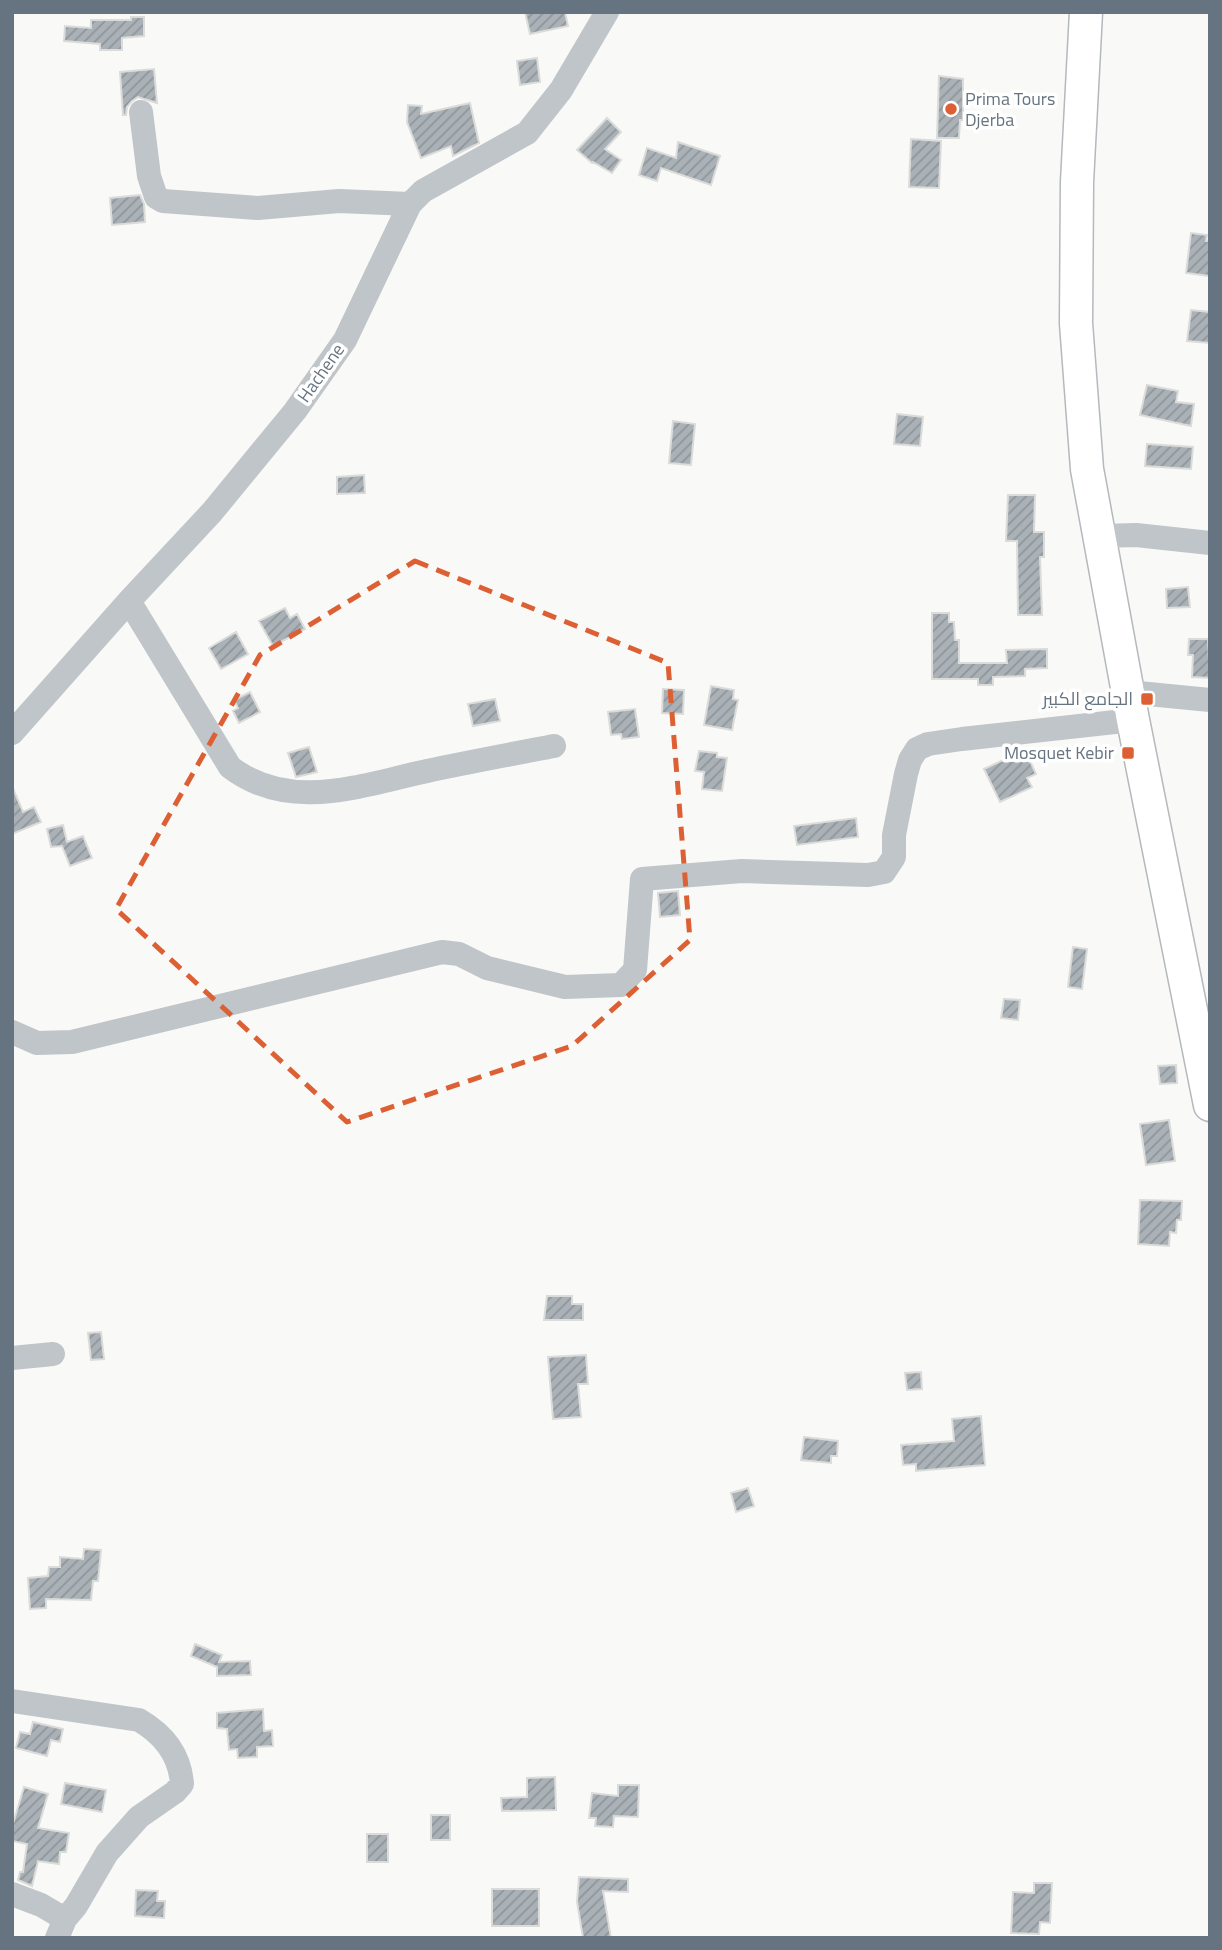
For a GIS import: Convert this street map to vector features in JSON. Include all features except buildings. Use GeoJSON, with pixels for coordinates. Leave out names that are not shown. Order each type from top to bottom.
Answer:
{"type":"FeatureCollection","features":[{"type":"Feature","properties":{"kind":"main road"},"geometry":{"type":"LineString","coordinates":[[1086,12],[1077,182],[1076,323],[1087,469],[1130,706],[1210,1105]]}},
{"type":"Feature","properties":{"kind":"street","name":"Hachene"},"geometry":{"type":"LineString","coordinates":[[12,733],[212,512],[295,411],[345,341],[410,204],[422,191],[527,132],[561,90],[607,12]]}},
{"type":"Feature","properties":{"kind":"street"},"geometry":{"type":"LineString","coordinates":[[141,112],[149,176],[156,197],[163,201],[258,208],[326,201],[410,204]]}},
{"type":"Feature","properties":{"kind":"street"},"geometry":{"type":"LineString","coordinates":[[1100,536],[1136,535],[1210,543]]}},
{"type":"Feature","properties":{"kind":"street"},"geometry":{"type":"LineString","coordinates":[[129,601],[230,767],[243,777],[281,792],[345,790],[425,771],[554,746]]}},
{"type":"Feature","properties":{"kind":"street"},"geometry":{"type":"LineString","coordinates":[[12,1032],[37,1042],[72,1042],[442,952],[459,954],[487,968],[565,987],[621,985],[635,970],[642,879],[742,871],[868,875],[884,872],[894,857],[894,835],[906,774],[917,749],[928,744],[1130,706],[1210,700]]}},
{"type":"Feature","properties":{"kind":"street"},"geometry":{"type":"LineString","coordinates":[[12,1359],[53,1354]]}},
{"type":"Feature","properties":{"kind":"street"},"geometry":{"type":"LineString","coordinates":[[12,1701],[139,1720],[157,1730],[173,1751],[181,1769],[182,1784],[139,1817],[107,1853],[61,1928],[41,1905],[12,1894]]}},
{"type":"Feature","properties":{"kind":"highlighted area"},"geometry":{"type":"Polygon","coordinates":[[[415,561],[668,663],[690,940],[572,1046],[347,1122],[116,909],[260,655],[415,561]]]}},
{"type":"Feature","properties":{"kind":"place","name":"Prima Tours Djerba"},"geometry":{"type":"Point","coordinates":[951,109]}},
{"type":"Feature","properties":{"kind":"place","name":"الجامع الكبير"},"geometry":{"type":"Point","coordinates":[1147,699]}},
{"type":"Feature","properties":{"kind":"place","name":"Mosquet Kebir"},"geometry":{"type":"Point","coordinates":[1128,753]}}]}
